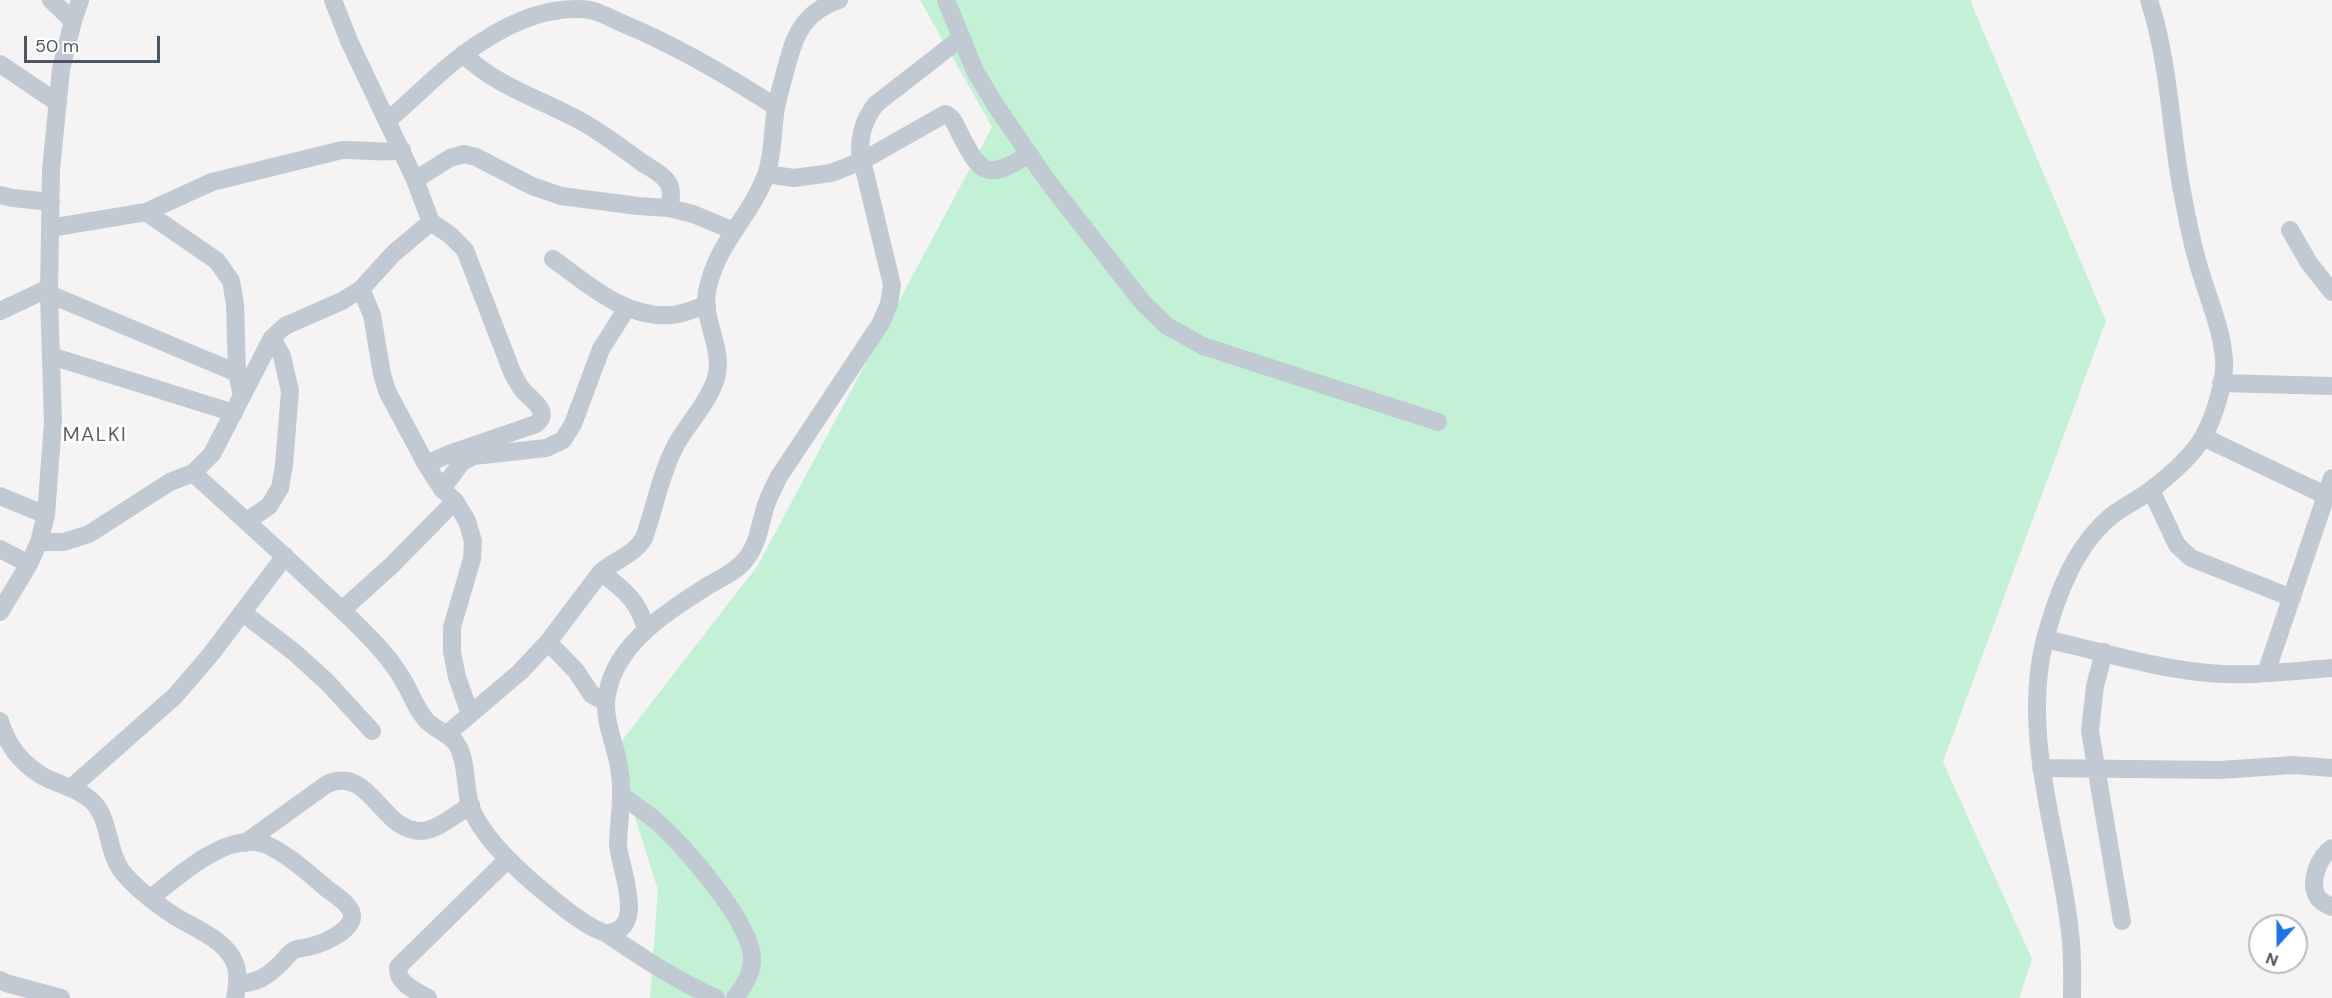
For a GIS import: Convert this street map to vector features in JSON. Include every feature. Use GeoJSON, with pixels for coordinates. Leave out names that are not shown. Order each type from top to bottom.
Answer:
{"type":"FeatureCollection","features":[{"type":"Feature","properties":{"kind":"street"},"geometry":{"type":"LineString","coordinates":[[51,0],[73,21]]}},
{"type":"Feature","properties":{"kind":"street"},"geometry":{"type":"LineString","coordinates":[[0,612],[29,564],[39,542],[46,515],[53,422],[49,291],[51,170],[62,69],[80,0]]}},
{"type":"Feature","properties":{"kind":"street"},"geometry":{"type":"LineString","coordinates":[[333,0],[363,72],[416,180],[431,222],[450,235],[465,250],[512,372],[522,390],[540,407],[543,413],[541,420],[536,424],[426,464]]}},
{"type":"Feature","properties":{"kind":"street"},"geometry":{"type":"LineString","coordinates":[[447,734],[520,672],[548,642],[612,562],[626,557],[639,547],[676,445],[716,380],[718,356],[707,305],[711,272],[721,250],[756,200],[766,174],[772,151],[776,107],[792,44],[802,25],[817,11],[836,0]]}},
{"type":"Feature","properties":{"kind":"street"},"geometry":{"type":"LineString","coordinates":[[946,0],[975,71],[996,106],[1029,154],[1143,303],[1167,326],[1203,346],[1222,353],[1438,422]]}},
{"type":"Feature","properties":{"kind":"street"},"geometry":{"type":"LineString","coordinates":[[2072,998],[2071,935],[2037,735],[2039,669],[2045,639],[2063,584],[2080,550],[2110,517],[2151,490],[2181,464],[2203,437],[2219,396],[2224,362],[2219,327],[2197,261],[2181,183],[2159,28],[2149,0]]}},
{"type":"Feature","properties":{"kind":"street"},"geometry":{"type":"LineString","coordinates":[[388,120],[463,54],[511,25],[533,16],[590,5],[741,84],[776,107]]}},
{"type":"Feature","properties":{"kind":"street"},"geometry":{"type":"LineString","coordinates":[[607,934],[620,929],[626,920],[629,906],[628,888],[618,845],[622,796],[619,767],[606,702],[613,677],[626,652],[646,629],[671,609],[745,560],[753,547],[767,501],[778,478],[881,323],[889,304],[892,285],[862,161],[860,134],[867,116],[876,104],[961,39]]}},
{"type":"Feature","properties":{"kind":"street"},"geometry":{"type":"LineString","coordinates":[[463,54],[474,65],[495,78],[576,118],[613,140],[657,172],[668,182],[672,194],[669,208]]}},
{"type":"Feature","properties":{"kind":"street"},"geometry":{"type":"LineString","coordinates":[[0,64],[58,103]]}},
{"type":"Feature","properties":{"kind":"street"},"geometry":{"type":"LineString","coordinates":[[766,174],[794,178],[831,173],[862,161],[945,114],[952,118],[974,161],[982,166],[992,170],[1002,170],[1029,154]]}},
{"type":"Feature","properties":{"kind":"street"},"geometry":{"type":"LineString","coordinates":[[50,228],[146,212],[212,182],[342,150],[359,149],[386,153],[402,150]]}},
{"type":"Feature","properties":{"kind":"street"},"geometry":{"type":"LineString","coordinates":[[416,180],[450,158],[464,154],[476,157],[532,186],[561,196],[669,208],[693,214],[734,231]]}},
{"type":"Feature","properties":{"kind":"street"},"geometry":{"type":"LineString","coordinates":[[0,195],[51,202]]}},
{"type":"Feature","properties":{"kind":"street"},"geometry":{"type":"LineString","coordinates":[[146,212],[218,261],[231,281],[235,304],[237,373],[242,396]]}},
{"type":"Feature","properties":{"kind":"street"},"geometry":{"type":"LineString","coordinates":[[39,542],[64,542],[89,534],[170,482],[194,473],[212,454],[272,338],[285,326],[342,301],[361,290],[394,253],[431,222]]}},
{"type":"Feature","properties":{"kind":"street"},"geometry":{"type":"LineString","coordinates":[[2290,230],[2309,263],[2332,292]]}},
{"type":"Feature","properties":{"kind":"street"},"geometry":{"type":"LineString","coordinates":[[553,259],[603,295],[627,308],[650,314],[672,315],[707,305]]}},
{"type":"Feature","properties":{"kind":"street"},"geometry":{"type":"LineString","coordinates":[[361,290],[372,315],[387,391],[426,464],[467,521],[473,541],[472,559],[452,627],[452,652],[457,677],[470,714]]}},
{"type":"Feature","properties":{"kind":"street"},"geometry":{"type":"LineString","coordinates":[[0,311],[49,291],[237,373]]}},
{"type":"Feature","properties":{"kind":"street"},"geometry":{"type":"LineString","coordinates":[[342,610],[391,566],[448,495],[454,470],[462,462],[474,456],[546,448],[563,440],[573,424],[601,349],[627,308]]}},
{"type":"Feature","properties":{"kind":"street"},"geometry":{"type":"LineString","coordinates":[[247,521],[269,506],[280,488],[284,465],[290,391],[282,356],[272,338]]}},
{"type":"Feature","properties":{"kind":"street"},"geometry":{"type":"LineString","coordinates":[[51,356],[234,413]]}},
{"type":"Feature","properties":{"kind":"street"},"geometry":{"type":"LineString","coordinates":[[2221,382],[2332,386]]}},
{"type":"Feature","properties":{"kind":"street"},"geometry":{"type":"LineString","coordinates":[[2203,437],[2327,496]]}},
{"type":"Feature","properties":{"kind":"street"},"geometry":{"type":"LineString","coordinates":[[194,473],[285,556],[382,651],[402,678],[424,718],[457,743],[462,755],[466,788],[473,813],[487,835],[508,859],[571,914],[594,930],[607,934],[655,967],[716,998]]}},
{"type":"Feature","properties":{"kind":"street"},"geometry":{"type":"LineString","coordinates":[[2266,673],[2332,478]]}},
{"type":"Feature","properties":{"kind":"street"},"geometry":{"type":"LineString","coordinates":[[2151,490],[2177,545],[2191,558],[2292,598]]}},
{"type":"Feature","properties":{"kind":"street"},"geometry":{"type":"LineString","coordinates":[[0,496],[46,515]]}},
{"type":"Feature","properties":{"kind":"street"},"geometry":{"type":"LineString","coordinates":[[0,549],[29,564]]}},
{"type":"Feature","properties":{"kind":"street"},"geometry":{"type":"LineString","coordinates":[[72,787],[175,696],[211,654],[285,556]]}},
{"type":"Feature","properties":{"kind":"street"},"geometry":{"type":"LineString","coordinates":[[602,572],[635,601],[646,629]]}},
{"type":"Feature","properties":{"kind":"street"},"geometry":{"type":"LineString","coordinates":[[243,613],[294,652],[327,682],[372,731]]}},
{"type":"Feature","properties":{"kind":"street"},"geometry":{"type":"LineString","coordinates":[[2045,639],[2157,666],[2209,673],[2266,673],[2332,668]]}},
{"type":"Feature","properties":{"kind":"street"},"geometry":{"type":"LineString","coordinates":[[548,642],[576,671],[592,695],[606,702]]}},
{"type":"Feature","properties":{"kind":"street"},"geometry":{"type":"LineString","coordinates":[[2104,652],[2092,707],[2090,731],[2122,921]]}},
{"type":"Feature","properties":{"kind":"street"},"geometry":{"type":"LineString","coordinates":[[0,721],[5,752],[44,777],[72,787],[93,803],[103,818],[121,868],[138,888],[151,898],[172,914],[210,936],[227,951],[237,969],[236,991],[268,975],[294,950],[314,946],[328,939],[347,927],[352,919],[351,912],[344,902],[286,855],[265,844],[245,843],[225,848],[198,861],[151,898]]}},
{"type":"Feature","properties":{"kind":"street"},"geometry":{"type":"LineString","coordinates":[[2041,768],[2220,770],[2293,765],[2332,768]]}},
{"type":"Feature","properties":{"kind":"street"},"geometry":{"type":"LineString","coordinates":[[245,843],[327,784],[338,779],[351,781],[362,788],[398,823],[409,829],[422,831],[433,828],[471,805]]}},
{"type":"Feature","properties":{"kind":"street"},"geometry":{"type":"LineString","coordinates":[[622,796],[655,820],[679,843],[708,877],[734,914],[749,943],[753,960],[748,978],[735,998]]}},
{"type":"Feature","properties":{"kind":"street"},"geometry":{"type":"LineString","coordinates":[[2332,848],[2320,860],[2315,874],[2315,890],[2322,903],[2332,907]]}},
{"type":"Feature","properties":{"kind":"street"},"geometry":{"type":"LineString","coordinates":[[428,998],[402,982],[398,975],[398,967],[508,859]]}},
{"type":"Feature","properties":{"kind":"street"},"geometry":{"type":"LineString","coordinates":[[0,980],[61,998]]}},
{"type":"Feature","properties":{"kind":"green space"},"geometry":{"type":"Polygon","coordinates":[[[920,0],[1970,0],[2106,321],[1943,762],[2032,959],[2019,998],[650,998],[658,890],[614,751],[758,565],[992,127],[920,0]]]}},
{"type":"Feature","properties":{"kind":"district","name":"MALKI"},"geometry":{"type":"Point","coordinates":[95,436]}}]}
